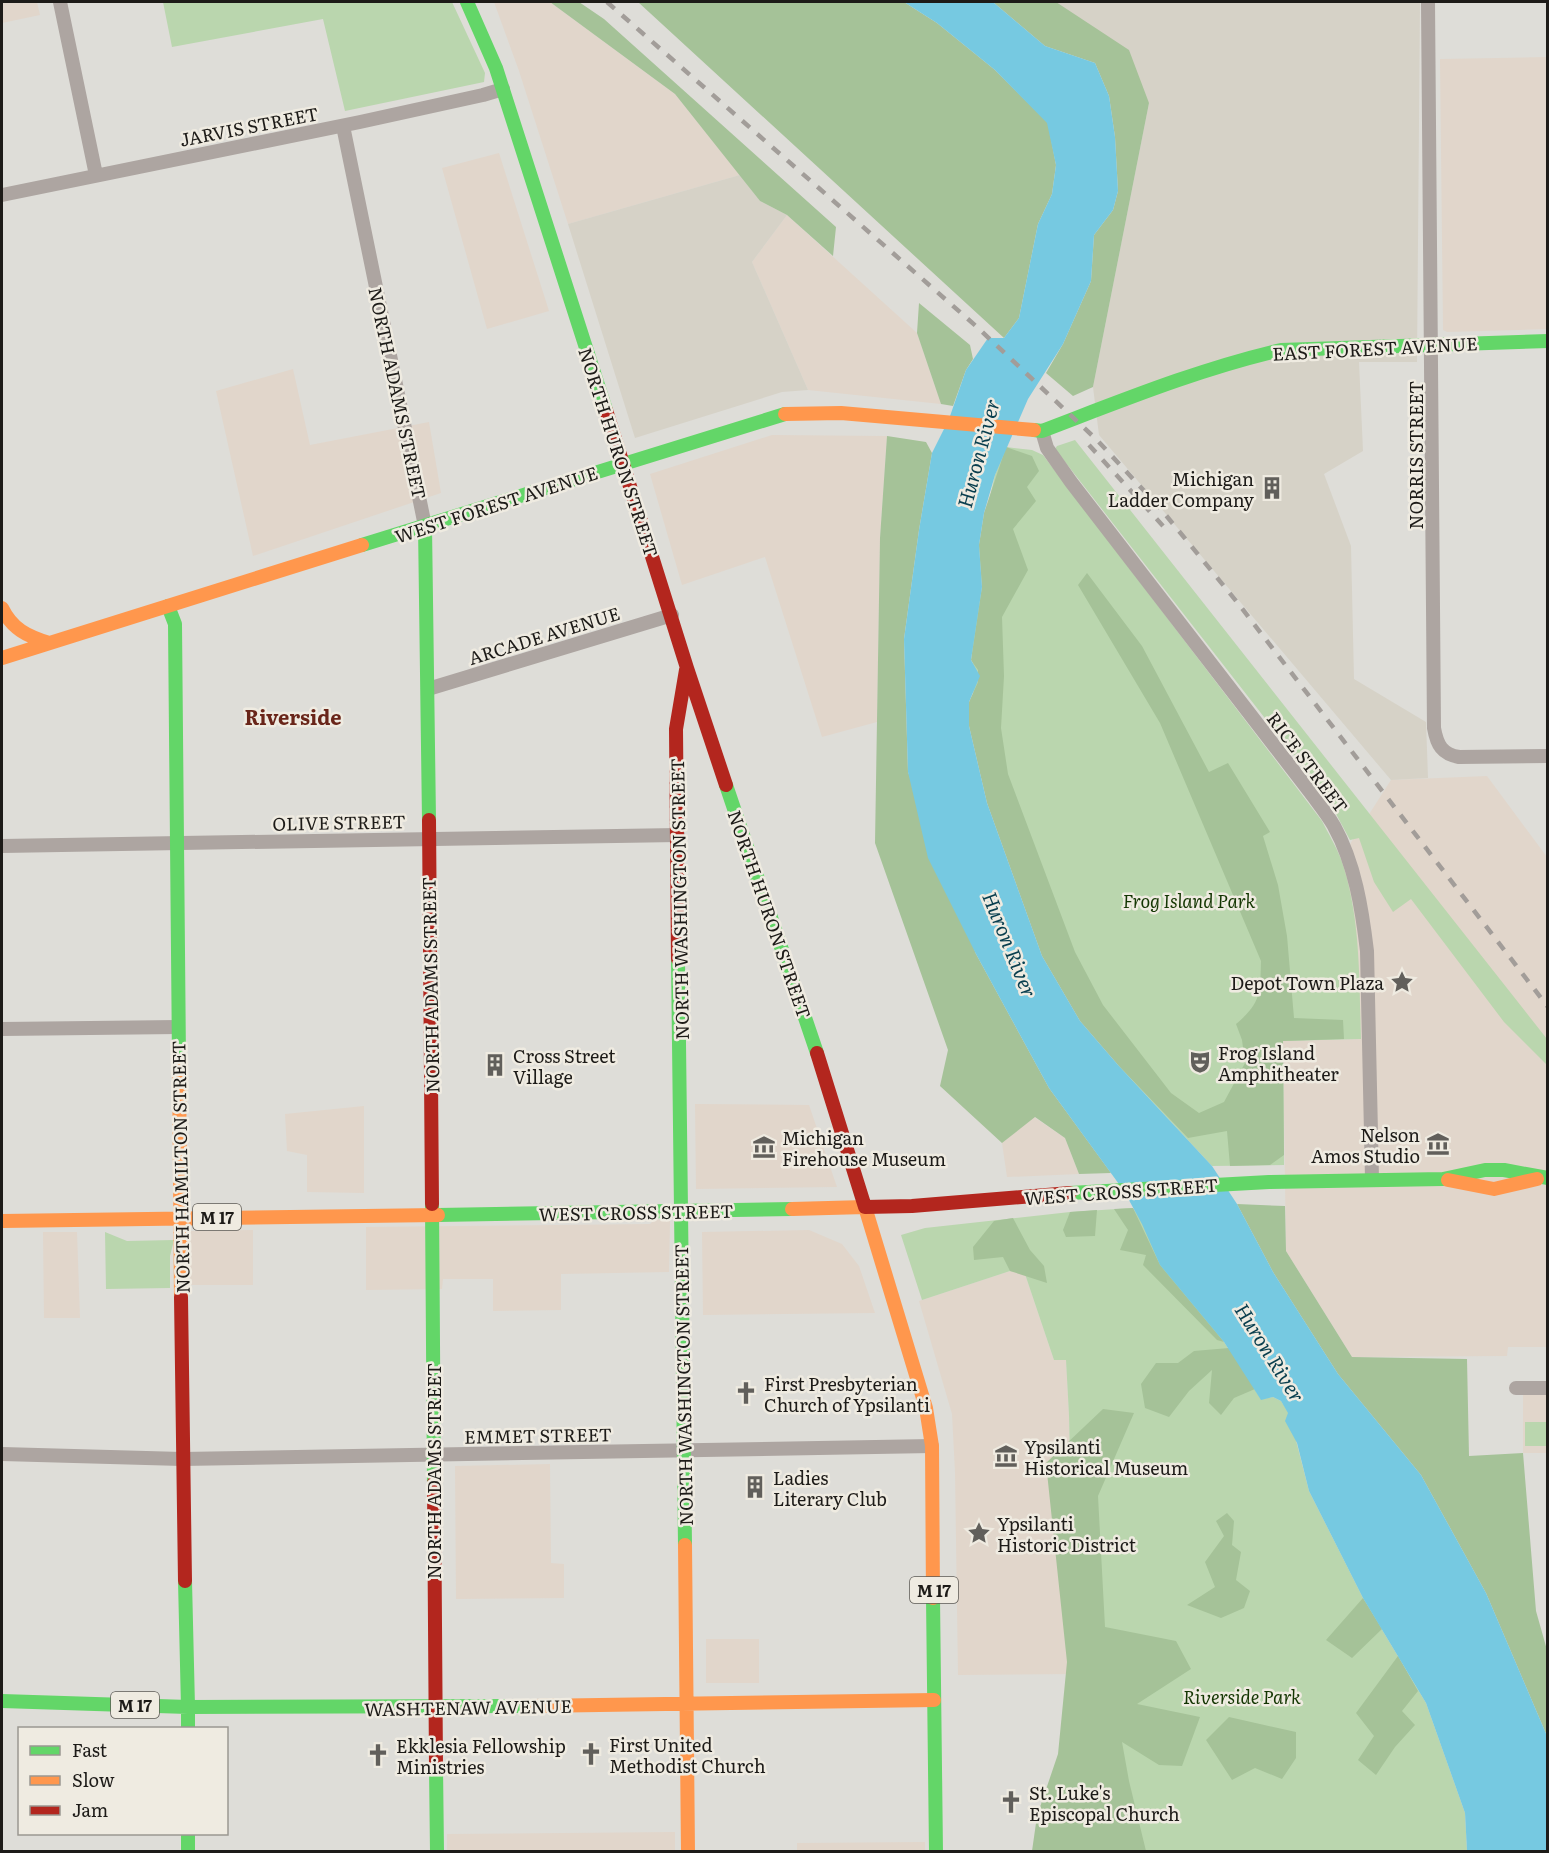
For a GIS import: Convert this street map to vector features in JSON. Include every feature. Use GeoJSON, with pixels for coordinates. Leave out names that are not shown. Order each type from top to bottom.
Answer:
{"type":"FeatureCollection","features":[{"type":"Feature","properties":{"kind":"main road","name":"NORTH HURON STREET"},"geometry":{"type":"LineString","coordinates":[[467,2],[503,89],[687,668],[837,1114],[926,1408],[932,1446],[936,1851]]}},
{"type":"Feature","properties":{"kind":"main road","name":"EAST FOREST AVENUE"},"geometry":{"type":"LineString","coordinates":[[1038,431],[1260,354],[1281,350],[1548,341]]}},
{"type":"Feature","properties":{"kind":"main road","name":"WEST FOREST AVENUE"},"geometry":{"type":"LineString","coordinates":[[2,658],[781,414],[837,413],[1038,431]]}},
{"type":"Feature","properties":{"kind":"main road","name":"NORTH ADAMS STREET"},"geometry":{"type":"LineString","coordinates":[[424,526],[428,689],[437,1851]]}},
{"type":"Feature","properties":{"kind":"main road","name":"NORTH HAMILTON STREET"},"geometry":{"type":"LineString","coordinates":[[168,606],[175,624],[182,1459],[188,1727]]}},
{"type":"Feature","properties":{"kind":"main road"},"geometry":{"type":"LineString","coordinates":[[2,608],[7,620],[21,634],[49,643]]}},
{"type":"Feature","properties":{"kind":"main road","name":"NORTH WASHINGTON STREET"},"geometry":{"type":"LineString","coordinates":[[687,668],[676,729],[688,1851]]}},
{"type":"Feature","properties":{"kind":"main road","name":"WEST CROSS STREET"},"geometry":{"type":"LineString","coordinates":[[2,1221],[865,1207],[921,1205],[1100,1190],[1372,1179],[1443,1179],[1494,1189],[1544,1178]]}},
{"type":"Feature","properties":{"kind":"main road","name":"WASHTENAW AVENUE"},"geometry":{"type":"LineString","coordinates":[[2,1701],[188,1707],[436,1707],[934,1700]]}},
{"type":"Feature","properties":{"kind":"main road"},"geometry":{"type":"LineString","coordinates":[[188,1835],[188,1851]]}},
{"type":"Feature","properties":{"kind":"street"},"geometry":{"type":"LineString","coordinates":[[60,2],[96,175]]}},
{"type":"Feature","properties":{"kind":"street","name":"NORRIS STREET"},"geometry":{"type":"LineString","coordinates":[[1428,2],[1434,728],[1436,741],[1450,755],[1460,757],[1548,756]]}},
{"type":"Feature","properties":{"kind":"street","name":"JARVIS STREET"},"geometry":{"type":"LineString","coordinates":[[2,195],[343,126],[503,89]]}},
{"type":"Feature","properties":{"kind":"street","name":"NORTH ADAMS STREET"},"geometry":{"type":"LineString","coordinates":[[343,126],[424,526]]}},
{"type":"Feature","properties":{"kind":"street","name":"RICE STREET"},"geometry":{"type":"LineString","coordinates":[[1038,431],[1071,482],[1305,784],[1334,827],[1352,872],[1363,918],[1367,951],[1372,1179]]}},
{"type":"Feature","properties":{"kind":"street","name":"ARCADE AVENUE"},"geometry":{"type":"LineString","coordinates":[[428,689],[672,615]]}},
{"type":"Feature","properties":{"kind":"street","name":"OLIVE STREET"},"geometry":{"type":"LineString","coordinates":[[2,846],[678,835]]}},
{"type":"Feature","properties":{"kind":"street"},"geometry":{"type":"LineString","coordinates":[[2,1029],[178,1027]]}},
{"type":"Feature","properties":{"kind":"street"},"geometry":{"type":"LineString","coordinates":[[1516,1388],[1548,1388]]}},
{"type":"Feature","properties":{"kind":"street","name":"EMMET STREET"},"geometry":{"type":"LineString","coordinates":[[2,1454],[182,1459],[932,1446]]}},
{"type":"Feature","properties":{"kind":"shaded area"},"geometry":{"type":"Polygon","coordinates":[[[2,2],[37,2],[40,15],[2,23],[2,2]]]}},
{"type":"Feature","properties":{"kind":"shaded area"},"geometry":{"type":"Polygon","coordinates":[[[494,2],[550,2],[675,94],[740,175],[568,224],[519,71],[494,2]]]}},
{"type":"Feature","properties":{"kind":"shaded area"},"geometry":{"type":"Polygon","coordinates":[[[1056,2],[1420,2],[1417,362],[1359,362],[1363,451],[1324,474],[1351,546],[1354,679],[1426,722],[1428,778],[1391,780],[1099,435],[1093,387],[1149,103],[1056,2]]]}},
{"type":"Feature","properties":{"kind":"shaded area"},"geometry":{"type":"Polygon","coordinates":[[[1547,57],[1547,329],[1447,332],[1443,330],[1440,59],[1547,57]]]}},
{"type":"Feature","properties":{"kind":"shaded area"},"geometry":{"type":"Polygon","coordinates":[[[499,153],[549,311],[487,329],[442,168],[499,153]]]}},
{"type":"Feature","properties":{"kind":"shaded area"},"geometry":{"type":"Polygon","coordinates":[[[740,175],[760,201],[787,215],[752,262],[808,390],[782,392],[635,438],[568,224],[740,175]]]}},
{"type":"Feature","properties":{"kind":"shaded area"},"geometry":{"type":"Polygon","coordinates":[[[787,215],[917,333],[941,404],[808,390],[752,262],[787,215]]]}},
{"type":"Feature","properties":{"kind":"shaded area"},"geometry":{"type":"Polygon","coordinates":[[[293,369],[310,445],[429,422],[441,493],[253,556],[216,391],[293,369]]]}},
{"type":"Feature","properties":{"kind":"shaded area"},"geometry":{"type":"Polygon","coordinates":[[[772,435],[887,436],[880,538],[877,722],[822,737],[765,557],[682,585],[650,474],[772,435]]]}},
{"type":"Feature","properties":{"kind":"shaded area"},"geometry":{"type":"Polygon","coordinates":[[[1487,776],[1547,857],[1547,1347],[1508,1347],[1507,1356],[1352,1357],[1286,1251],[1283,1041],[1361,1039],[1353,905],[1341,858],[1391,780],[1487,776]]]}},
{"type":"Feature","properties":{"kind":"shaded area"},"geometry":{"type":"Polygon","coordinates":[[[695,1104],[809,1105],[837,1187],[696,1189],[695,1104]]]}},
{"type":"Feature","properties":{"kind":"shaded area"},"geometry":{"type":"Polygon","coordinates":[[[364,1106],[364,1193],[307,1192],[307,1155],[287,1151],[285,1114],[364,1106]]]}},
{"type":"Feature","properties":{"kind":"shaded area"},"geometry":{"type":"Polygon","coordinates":[[[1034,1117],[1065,1138],[1079,1174],[1007,1177],[1002,1143],[1034,1117]]]}},
{"type":"Feature","properties":{"kind":"shaded area"},"geometry":{"type":"Polygon","coordinates":[[[655,1219],[670,1221],[669,1272],[561,1274],[561,1310],[493,1311],[493,1279],[443,1279],[442,1289],[366,1290],[366,1227],[650,1224],[655,1219]]]}},
{"type":"Feature","properties":{"kind":"shaded area"},"geometry":{"type":"Polygon","coordinates":[[[253,1230],[253,1285],[190,1285],[189,1231],[253,1230]]]}},
{"type":"Feature","properties":{"kind":"shaded area"},"geometry":{"type":"Polygon","coordinates":[[[809,1230],[842,1244],[859,1266],[875,1313],[703,1315],[702,1232],[809,1230]]]}},
{"type":"Feature","properties":{"kind":"shaded area"},"geometry":{"type":"Polygon","coordinates":[[[43,1232],[77,1232],[80,1318],[44,1318],[43,1232]]]}},
{"type":"Feature","properties":{"kind":"shaded area"},"geometry":{"type":"Polygon","coordinates":[[[1010,1271],[1025,1274],[1054,1360],[1066,1360],[1074,1674],[958,1675],[952,1414],[919,1301],[1010,1271]]]}},
{"type":"Feature","properties":{"kind":"shaded area"},"geometry":{"type":"Polygon","coordinates":[[[1523,1382],[1547,1382],[1547,1453],[1523,1453],[1523,1382]]]}},
{"type":"Feature","properties":{"kind":"shaded area"},"geometry":{"type":"Polygon","coordinates":[[[550,1464],[551,1563],[564,1564],[564,1598],[456,1599],[455,1466],[550,1464]]]}},
{"type":"Feature","properties":{"kind":"shaded area"},"geometry":{"type":"Polygon","coordinates":[[[706,1639],[759,1639],[759,1683],[706,1683],[706,1639]]]}},
{"type":"Feature","properties":{"kind":"shaded area"},"geometry":{"type":"Polygon","coordinates":[[[675,1832],[675,1851],[447,1851],[447,1834],[675,1832]]]}},
{"type":"Feature","properties":{"kind":"shaded area"},"geometry":{"type":"Polygon","coordinates":[[[925,1842],[925,1851],[797,1851],[797,1843],[925,1842]]]}},
{"type":"Feature","properties":{"kind":"green space"},"geometry":{"type":"Polygon","coordinates":[[[163,2],[452,2],[485,73],[484,82],[345,111],[323,19],[172,47],[163,2]]]}},
{"type":"Feature","properties":{"kind":"green space"},"geometry":{"type":"Polygon","coordinates":[[[550,2],[579,2],[604,19],[836,227],[833,256],[787,215],[760,201],[675,94],[550,2]]]}},
{"type":"Feature","properties":{"kind":"green space"},"geometry":{"type":"Polygon","coordinates":[[[638,2],[904,2],[937,23],[995,70],[1048,123],[1056,165],[1052,194],[1038,224],[1019,318],[1004,338],[638,2]]]}},
{"type":"Feature","properties":{"kind":"green space"},"geometry":{"type":"Polygon","coordinates":[[[993,2],[1056,2],[1129,50],[1149,103],[1093,387],[1073,396],[1046,373],[1063,344],[1091,281],[1094,235],[1113,210],[1118,191],[1115,137],[1109,96],[1095,63],[1045,46],[993,2]]]}},
{"type":"Feature","properties":{"kind":"green space"},"geometry":{"type":"Polygon","coordinates":[[[919,303],[970,345],[973,359],[966,370],[953,406],[941,404],[917,333],[919,303]]]}},
{"type":"Feature","properties":{"kind":"green space"},"geometry":{"type":"Polygon","coordinates":[[[887,436],[926,442],[932,453],[904,639],[908,772],[976,954],[1049,1088],[1111,1173],[1079,1174],[1065,1138],[1035,1117],[1002,1143],[940,1086],[948,1050],[875,843],[880,538],[887,436]]]}},
{"type":"Feature","properties":{"kind":"green space"},"geometry":{"type":"Polygon","coordinates":[[[1075,440],[1547,1039],[1547,1065],[1504,1022],[1411,899],[1393,912],[1374,882],[1359,838],[1350,840],[1328,799],[1055,449],[1057,446],[1075,440]]]}},
{"type":"Feature","properties":{"kind":"green space","name":"Frog Island Park"},"geometry":{"type":"Polygon","coordinates":[[[1006,447],[1032,450],[1043,455],[1322,821],[1341,859],[1348,881],[1356,925],[1361,1039],[1283,1041],[1284,1165],[1212,1166],[1118,1065],[973,691],[972,644],[982,587],[979,545],[995,475],[1006,447]]]}},
{"type":"Feature","properties":{"kind":"green space"},"geometry":{"type":"Polygon","coordinates":[[[1006,447],[1032,456],[1039,471],[1027,487],[1036,501],[1013,529],[1028,570],[1002,617],[1004,676],[1001,728],[1008,774],[1075,952],[1103,1005],[1171,1093],[1199,1113],[1224,1102],[1245,1063],[1242,1040],[1236,1024],[1251,1009],[1258,996],[1261,961],[1160,723],[1078,585],[1087,573],[1142,646],[1209,772],[1228,763],[1270,832],[1263,836],[1278,885],[1287,936],[1294,1018],[1343,1020],[1344,1039],[1283,1041],[1284,1155],[1270,1165],[1230,1166],[1227,1131],[1188,1138],[1118,1065],[1080,1021],[1042,956],[987,803],[969,726],[969,702],[978,682],[978,670],[971,660],[982,587],[979,545],[984,513],[1006,447]]]}},
{"type":"Feature","properties":{"kind":"green space"},"geometry":{"type":"Polygon","coordinates":[[[1237,1204],[1285,1206],[1286,1251],[1352,1357],[1467,1359],[1469,1456],[1523,1453],[1536,1611],[1547,1650],[1547,1736],[1486,1593],[1421,1475],[1338,1374],[1273,1272],[1237,1204]]]}},
{"type":"Feature","properties":{"kind":"green space","name":"Riverside Park"},"geometry":{"type":"Polygon","coordinates":[[[1133,1208],[1261,1399],[1273,1397],[1281,1401],[1289,1413],[1309,1491],[1363,1598],[1426,1703],[1465,1813],[1467,1851],[1065,1851],[1074,1648],[1066,1360],[1054,1360],[1025,1274],[1010,1271],[922,1300],[901,1235],[925,1228],[1070,1212],[1133,1208]]]}},
{"type":"Feature","properties":{"kind":"green space"},"geometry":{"type":"Polygon","coordinates":[[[1133,1208],[1160,1265],[1224,1342],[1217,1340],[1143,1265],[1146,1255],[1120,1250],[1128,1230],[1114,1209],[1133,1208]]]}},
{"type":"Feature","properties":{"kind":"green space"},"geometry":{"type":"Polygon","coordinates":[[[1097,1210],[1095,1236],[1066,1237],[1063,1230],[1070,1212],[1097,1210]]]}},
{"type":"Feature","properties":{"kind":"green space"},"geometry":{"type":"Polygon","coordinates":[[[1013,1218],[1030,1250],[1044,1266],[1047,1283],[1010,1271],[1003,1257],[974,1260],[973,1247],[994,1221],[1013,1218]]]}},
{"type":"Feature","properties":{"kind":"green space"},"geometry":{"type":"Polygon","coordinates":[[[105,1232],[127,1241],[174,1240],[170,1256],[170,1288],[106,1289],[105,1232]]]}},
{"type":"Feature","properties":{"kind":"green space"},"geometry":{"type":"Polygon","coordinates":[[[1229,1348],[1255,1389],[1234,1398],[1221,1415],[1209,1403],[1212,1370],[1189,1391],[1169,1417],[1145,1408],[1141,1384],[1156,1363],[1178,1363],[1194,1351],[1229,1348]]]}},
{"type":"Feature","properties":{"kind":"green space"},"geometry":{"type":"Polygon","coordinates":[[[1103,1409],[1134,1413],[1098,1496],[1105,1627],[1176,1641],[1191,1669],[1137,1704],[1200,1717],[1182,1766],[1159,1765],[1122,1742],[1146,1851],[1032,1851],[1037,1816],[1058,1754],[1067,1662],[1046,1463],[1103,1409]]]}},
{"type":"Feature","properties":{"kind":"green space"},"geometry":{"type":"Polygon","coordinates":[[[1525,1422],[1547,1422],[1547,1446],[1525,1446],[1525,1422]]]}},
{"type":"Feature","properties":{"kind":"green space"},"geometry":{"type":"Polygon","coordinates":[[[1227,1513],[1234,1521],[1232,1545],[1241,1552],[1236,1580],[1250,1591],[1244,1608],[1221,1618],[1187,1605],[1215,1587],[1205,1562],[1224,1536],[1216,1521],[1227,1513]]]}},
{"type":"Feature","properties":{"kind":"green space"},"geometry":{"type":"Polygon","coordinates":[[[1363,1598],[1382,1629],[1352,1658],[1326,1640],[1363,1598]]]}},
{"type":"Feature","properties":{"kind":"green space"},"geometry":{"type":"Polygon","coordinates":[[[1398,1656],[1418,1691],[1402,1711],[1415,1725],[1395,1747],[1376,1775],[1358,1760],[1374,1736],[1356,1713],[1398,1656]]]}},
{"type":"Feature","properties":{"kind":"green space"},"geometry":{"type":"Polygon","coordinates":[[[1229,1717],[1296,1732],[1296,1758],[1282,1779],[1255,1768],[1232,1780],[1206,1740],[1229,1717]]]}},
{"type":"Feature","properties":{"kind":"water","name":"Huron River"},"geometry":{"type":"Polygon","coordinates":[[[904,2],[993,2],[1045,46],[1095,63],[1109,96],[1115,137],[1118,191],[1113,210],[1094,235],[1091,281],[1063,344],[1028,399],[995,475],[984,513],[979,545],[982,587],[971,660],[980,676],[969,702],[969,726],[987,803],[1042,956],[1080,1021],[1212,1166],[1237,1204],[1273,1272],[1338,1374],[1421,1475],[1486,1593],[1547,1736],[1547,1851],[1467,1851],[1465,1813],[1426,1703],[1363,1598],[1309,1491],[1297,1443],[1285,1421],[1288,1413],[1281,1401],[1273,1397],[1261,1400],[1224,1342],[1160,1265],[1124,1191],[1049,1088],[976,954],[928,858],[908,772],[904,639],[932,453],[949,419],[966,370],[988,338],[1004,338],[1019,318],[1038,224],[1052,194],[1056,165],[1047,123],[995,70],[937,23],[904,2]]]}},
{"type":"Feature","properties":{"kind":"railway"},"geometry":{"type":"LineString","coordinates":[[607,2],[977,327],[1097,440],[1160,508],[1237,602],[1548,1007]]}},
{"type":"Feature","properties":{"kind":"railway"},"geometry":{"type":"LineString","coordinates":[[1089,445],[1163,526]]}},
{"type":"Feature","properties":{"kind":"traffic: fast"},"geometry":{"type":"LineString","coordinates":[[467,2],[496,68],[606,410]]}},
{"type":"Feature","properties":{"kind":"traffic: fast"},"geometry":{"type":"LineString","coordinates":[[1034,430],[1042,431],[1220,366],[1281,350],[1548,341]]}},
{"type":"Feature","properties":{"kind":"traffic: fast"},"geometry":{"type":"LineString","coordinates":[[362,545],[785,414]]}},
{"type":"Feature","properties":{"kind":"traffic: fast"},"geometry":{"type":"LineString","coordinates":[[425,526],[429,820]]}},
{"type":"Feature","properties":{"kind":"traffic: fast"},"geometry":{"type":"LineString","coordinates":[[168,606],[175,624],[179,1061]]}},
{"type":"Feature","properties":{"kind":"traffic: fast"},"geometry":{"type":"LineString","coordinates":[[726,785],[817,1053]]}},
{"type":"Feature","properties":{"kind":"traffic: fast"},"geometry":{"type":"LineString","coordinates":[[678,959],[685,1545]]}},
{"type":"Feature","properties":{"kind":"traffic: fast"},"geometry":{"type":"LineString","coordinates":[[1070,1193],[1269,1182],[1443,1179],[1485,1170],[1504,1170],[1548,1178]]}},
{"type":"Feature","properties":{"kind":"traffic: fast"},"geometry":{"type":"LineString","coordinates":[[432,1204],[434,1483]]}},
{"type":"Feature","properties":{"kind":"traffic: fast"},"geometry":{"type":"LineString","coordinates":[[438,1215],[792,1209]]}},
{"type":"Feature","properties":{"kind":"traffic: fast"},"geometry":{"type":"LineString","coordinates":[[185,1581],[188,1707],[534,1706]]}},
{"type":"Feature","properties":{"kind":"traffic: fast"},"geometry":{"type":"LineString","coordinates":[[933,1598],[936,1852]]}},
{"type":"Feature","properties":{"kind":"traffic: fast"},"geometry":{"type":"LineString","coordinates":[[2,1701],[188,1707],[188,1727]]}},
{"type":"Feature","properties":{"kind":"traffic: fast"},"geometry":{"type":"LineString","coordinates":[[436,1766],[437,1852]]}},
{"type":"Feature","properties":{"kind":"traffic: fast"},"geometry":{"type":"LineString","coordinates":[[188,1835],[188,1852]]}},
{"type":"Feature","properties":{"kind":"traffic: slow"},"geometry":{"type":"LineString","coordinates":[[785,414],[841,413],[1034,430]]}},
{"type":"Feature","properties":{"kind":"traffic: slow"},"geometry":{"type":"LineString","coordinates":[[2,658],[362,545]]}},
{"type":"Feature","properties":{"kind":"traffic: slow"},"geometry":{"type":"LineString","coordinates":[[2,608],[10,621],[21,631],[49,643]]}},
{"type":"Feature","properties":{"kind":"traffic: slow"},"geometry":{"type":"LineString","coordinates":[[179,1061],[181,1297]]}},
{"type":"Feature","properties":{"kind":"traffic: slow"},"geometry":{"type":"LineString","coordinates":[[1448,1180],[1494,1189],[1537,1179]]}},
{"type":"Feature","properties":{"kind":"traffic: slow"},"geometry":{"type":"LineString","coordinates":[[792,1209],[865,1207],[926,1408],[932,1446],[933,1598]]}},
{"type":"Feature","properties":{"kind":"traffic: slow"},"geometry":{"type":"LineString","coordinates":[[2,1221],[438,1215]]}},
{"type":"Feature","properties":{"kind":"traffic: slow"},"geometry":{"type":"LineString","coordinates":[[685,1545],[688,1852]]}},
{"type":"Feature","properties":{"kind":"traffic: slow"},"geometry":{"type":"LineString","coordinates":[[534,1706],[934,1700]]}},
{"type":"Feature","properties":{"kind":"traffic: jam"},"geometry":{"type":"LineString","coordinates":[[606,410],[726,785]]}},
{"type":"Feature","properties":{"kind":"traffic: jam"},"geometry":{"type":"LineString","coordinates":[[678,959],[676,729],[686,670]]}},
{"type":"Feature","properties":{"kind":"traffic: jam"},"geometry":{"type":"LineString","coordinates":[[429,820],[432,1204]]}},
{"type":"Feature","properties":{"kind":"traffic: jam"},"geometry":{"type":"LineString","coordinates":[[817,1053],[865,1207],[912,1206],[1070,1193]]}},
{"type":"Feature","properties":{"kind":"traffic: jam"},"geometry":{"type":"LineString","coordinates":[[181,1297],[185,1581]]}},
{"type":"Feature","properties":{"kind":"traffic: jam"},"geometry":{"type":"LineString","coordinates":[[434,1483],[436,1766]]}},
{"type":"Feature","properties":{"kind":"place","name":"Michigan Ladder Company"},"geometry":{"type":"Point","coordinates":[1272,488]}},
{"type":"Feature","properties":{"kind":"place","name":"Depot Town Plaza"},"geometry":{"type":"Point","coordinates":[1402,982]}},
{"type":"Feature","properties":{"kind":"place","name":"Frog Island Amphitheater"},"geometry":{"type":"Point","coordinates":[1200,1062]}},
{"type":"Feature","properties":{"kind":"place","name":"Cross Street Village"},"geometry":{"type":"Point","coordinates":[495,1065]}},
{"type":"Feature","properties":{"kind":"place","name":"Nelson Amos Studio"},"geometry":{"type":"Point","coordinates":[1438,1144]}},
{"type":"Feature","properties":{"kind":"place","name":"Michigan Firehouse Museum"},"geometry":{"type":"Point","coordinates":[764,1147]}},
{"type":"Feature","properties":{"kind":"place","name":"First Presbyterian Church of Ypsilanti"},"geometry":{"type":"Point","coordinates":[746,1393]}},
{"type":"Feature","properties":{"kind":"place","name":"Ypsilanti Historical Museum"},"geometry":{"type":"Point","coordinates":[1006,1456]}},
{"type":"Feature","properties":{"kind":"place","name":"Ladies Literary Club"},"geometry":{"type":"Point","coordinates":[755,1487]}},
{"type":"Feature","properties":{"kind":"place","name":"Ypsilanti Historic District"},"geometry":{"type":"Point","coordinates":[979,1533]}},
{"type":"Feature","properties":{"kind":"place","name":"First United Methodist Church"},"geometry":{"type":"Point","coordinates":[591,1754]}},
{"type":"Feature","properties":{"kind":"place","name":"Ekklesia Fellowship Ministries"},"geometry":{"type":"Point","coordinates":[378,1755]}},
{"type":"Feature","properties":{"kind":"place","name":"St. Luke's Episcopal Church"},"geometry":{"type":"Point","coordinates":[1011,1802]}},
{"type":"Feature","properties":{"kind":"district","name":"Riverside"},"geometry":{"type":"Point","coordinates":[293,716]}}]}
